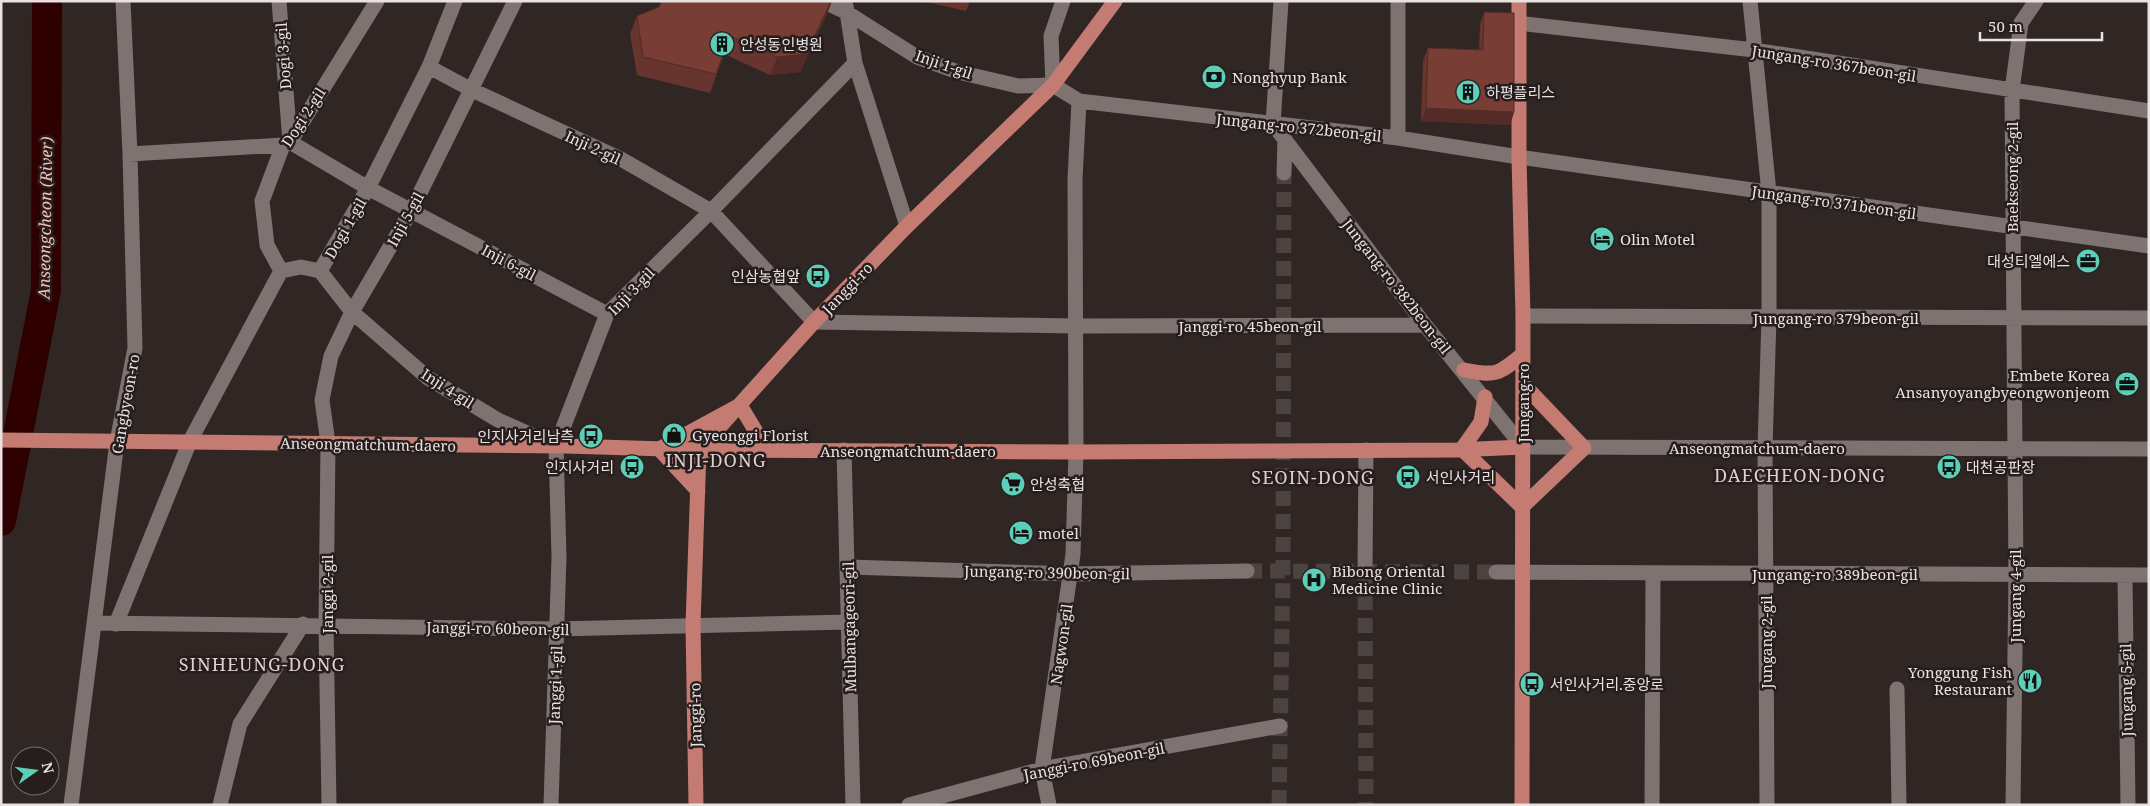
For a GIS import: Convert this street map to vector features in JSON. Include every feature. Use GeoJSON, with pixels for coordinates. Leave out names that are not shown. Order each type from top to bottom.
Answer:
{"type":"FeatureCollection","features":[{"type":"Feature","properties":{"kind":"main road","name":"Janggi-ro"},"geometry":{"type":"LineString","coordinates":[[696,805],[693,624],[699,450],[814,322],[907,226],[1053,84],[1115,1]]}},
{"type":"Feature","properties":{"kind":"main road","name":"Jungang-ro"},"geometry":{"type":"LineString","coordinates":[[1519,1],[1518,157],[1523,316],[1522,805]]}},
{"type":"Feature","properties":{"kind":"main road"},"geometry":{"type":"LineString","coordinates":[[1464,370],[1492,374],[1505,369],[1523,354]]}},
{"type":"Feature","properties":{"kind":"main road"},"geometry":{"type":"LineString","coordinates":[[1484,397],[1481,422],[1462,450],[1522,508],[1584,448],[1523,384]]}},
{"type":"Feature","properties":{"kind":"main road"},"geometry":{"type":"LineString","coordinates":[[698,491],[659,449],[740,404],[767,450]]}},
{"type":"Feature","properties":{"kind":"main road","name":"Anseongmatchum-daero"},"geometry":{"type":"LineString","coordinates":[[1,440],[556,446],[699,450],[1076,452],[1462,450],[1523,446]]}},
{"type":"Feature","properties":{"kind":"street","name":"Gangbyeon-ro"},"geometry":{"type":"LineString","coordinates":[[71,805],[95,623],[112,442],[135,348],[130,154],[123,1]]}},
{"type":"Feature","properties":{"kind":"street","name":"Dogi 3-gil"},"geometry":{"type":"LineString","coordinates":[[279,1],[286,143]]}},
{"type":"Feature","properties":{"kind":"street","name":"Dogi 2-gil"},"geometry":{"type":"LineString","coordinates":[[281,271],[267,245],[262,202],[286,143],[377,1]]}},
{"type":"Feature","properties":{"kind":"street","name":"Dogi 1-gil"},"geometry":{"type":"LineString","coordinates":[[281,271],[301,267],[320,271],[368,188],[429,67],[455,1]]}},
{"type":"Feature","properties":{"kind":"street","name":"Inji 5-gil"},"geometry":{"type":"LineString","coordinates":[[328,443],[322,400],[331,356],[352,312],[411,211],[515,1]]}},
{"type":"Feature","properties":{"kind":"street","name":"Inji 1-gil"},"geometry":{"type":"LineString","coordinates":[[822,1],[844,5],[917,57],[950,69],[1018,86],[1053,84]]}},
{"type":"Feature","properties":{"kind":"street"},"geometry":{"type":"LineString","coordinates":[[1053,84],[1051,36],[1063,1]]}},
{"type":"Feature","properties":{"kind":"street"},"geometry":{"type":"LineString","coordinates":[[1274,124],[1281,1]]}},
{"type":"Feature","properties":{"kind":"street"},"geometry":{"type":"LineString","coordinates":[[1398,1],[1398,138]]}},
{"type":"Feature","properties":{"kind":"street","name":"Jungang 2-gil"},"geometry":{"type":"LineString","coordinates":[[1750,1],[1769,193],[1769,318],[1765,448],[1767,805]]}},
{"type":"Feature","properties":{"kind":"street","name":"Baekseong 2-gil"},"geometry":{"type":"LineString","coordinates":[[2014,447],[2012,91],[2021,24],[2036,1]]}},
{"type":"Feature","properties":{"kind":"street"},"geometry":{"type":"LineString","coordinates":[[844,5],[855,63],[907,226]]}},
{"type":"Feature","properties":{"kind":"street","name":"Jungang-ro 367beon-gil"},"geometry":{"type":"LineString","coordinates":[[1518,23],[1754,50],[2149,111]]}},
{"type":"Feature","properties":{"kind":"street"},"geometry":{"type":"LineString","coordinates":[[712,211],[855,63]]}},
{"type":"Feature","properties":{"kind":"street","name":"Inji 2-gil"},"geometry":{"type":"LineString","coordinates":[[429,67],[472,90],[621,159],[712,211],[814,322]]}},
{"type":"Feature","properties":{"kind":"street","name":"Jungang-ro 372beon-gil"},"geometry":{"type":"LineString","coordinates":[[1053,84],[1079,101],[1398,138],[1518,157]]}},
{"type":"Feature","properties":{"kind":"street"},"geometry":{"type":"LineString","coordinates":[[1076,452],[1075,179],[1079,101]]}},
{"type":"Feature","properties":{"kind":"street","name":"Jungang-ro 382beon-gil"},"geometry":{"type":"LineString","coordinates":[[1274,124],[1426,325],[1464,370],[1523,446]]}},
{"type":"Feature","properties":{"kind":"street"},"geometry":{"type":"LineString","coordinates":[[1284,173],[1285,140]]}},
{"type":"Feature","properties":{"kind":"street"},"geometry":{"type":"LineString","coordinates":[[130,154],[286,143]]}},
{"type":"Feature","properties":{"kind":"street","name":"Inji 6-gil"},"geometry":{"type":"LineString","coordinates":[[286,143],[607,314]]}},
{"type":"Feature","properties":{"kind":"street","name":"Jungang-ro 371beon-gil"},"geometry":{"type":"LineString","coordinates":[[1518,157],[2149,246]]}},
{"type":"Feature","properties":{"kind":"street","name":"Inji 3-gil"},"geometry":{"type":"LineString","coordinates":[[556,446],[607,314],[712,211]]}},
{"type":"Feature","properties":{"kind":"street"},"geometry":{"type":"LineString","coordinates":[[116,624],[190,441],[281,271]]}},
{"type":"Feature","properties":{"kind":"street","name":"Inji 4-gil"},"geometry":{"type":"LineString","coordinates":[[320,271],[352,312],[428,378],[498,420],[556,446]]}},
{"type":"Feature","properties":{"kind":"street","name":"Jungang-ro 379beon-gil"},"geometry":{"type":"LineString","coordinates":[[1523,316],[2149,318]]}},
{"type":"Feature","properties":{"kind":"street","name":"Janggi-ro 45beon-gil"},"geometry":{"type":"LineString","coordinates":[[814,322],[1076,326],[1426,325]]}},
{"type":"Feature","properties":{"kind":"street","name":"Janggi 2-gil"},"geometry":{"type":"LineString","coordinates":[[328,443],[326,625],[329,805]]}},
{"type":"Feature","properties":{"kind":"street","name":"Janggi 1-gil"},"geometry":{"type":"LineString","coordinates":[[551,805],[559,557],[556,446]]}},
{"type":"Feature","properties":{"kind":"street","name":"Anseongmatchum-daero"},"geometry":{"type":"LineString","coordinates":[[1523,446],[1584,448],[2014,447],[2149,449]]}},
{"type":"Feature","properties":{"kind":"street","name":"Jungang 4-gil"},"geometry":{"type":"LineString","coordinates":[[2013,805],[2016,575],[2014,447]]}},
{"type":"Feature","properties":{"kind":"street","name":"Mulbangageori-gil"},"geometry":{"type":"LineString","coordinates":[[844,450],[853,805]]}},
{"type":"Feature","properties":{"kind":"street"},"geometry":{"type":"LineString","coordinates":[[1365,572],[1366,450]]}},
{"type":"Feature","properties":{"kind":"street","name":"Nagwon-gil"},"geometry":{"type":"LineString","coordinates":[[1049,805],[1042,769],[1074,554],[1076,452]]}},
{"type":"Feature","properties":{"kind":"street","name":"Jungang-ro 390beon-gil"},"geometry":{"type":"LineString","coordinates":[[847,567],[1071,574],[1248,571]]}},
{"type":"Feature","properties":{"kind":"street"},"geometry":{"type":"LineString","coordinates":[[1496,572],[1522,572]]}},
{"type":"Feature","properties":{"kind":"street","name":"Jungang-ro 389beon-gil"},"geometry":{"type":"LineString","coordinates":[[1522,572],[2149,575]]}},
{"type":"Feature","properties":{"kind":"street"},"geometry":{"type":"LineString","coordinates":[[1652,805],[1653,573]]}},
{"type":"Feature","properties":{"kind":"street","name":"Jungang 5-gil"},"geometry":{"type":"LineString","coordinates":[[2125,576],[2128,805]]}},
{"type":"Feature","properties":{"kind":"street"},"geometry":{"type":"LineString","coordinates":[[693,624],[849,622]]}},
{"type":"Feature","properties":{"kind":"street","name":"Janggi-ro 60beon-gil"},"geometry":{"type":"LineString","coordinates":[[95,623],[303,624],[557,629],[693,624]]}},
{"type":"Feature","properties":{"kind":"street"},"geometry":{"type":"LineString","coordinates":[[220,805],[240,724],[303,624]]}},
{"type":"Feature","properties":{"kind":"street"},"geometry":{"type":"LineString","coordinates":[[1897,689],[1899,805]]}},
{"type":"Feature","properties":{"kind":"street","name":"Janggi-ro 69beon-gil"},"geometry":{"type":"LineString","coordinates":[[909,805],[1042,769],[1280,726]]}},
{"type":"Feature","properties":{"kind":"building","name":"안성동인병원"},"geometry":{"type":"Polygon","coordinates":[[[662,1],[831,1],[806,54],[777,57],[730,36],[716,74],[643,57],[637,16],[659,7],[662,1]]]}},
{"type":"Feature","properties":{"kind":"building","name":"하평플리스"},"geometry":{"type":"Polygon","coordinates":[[[1484,12],[1514,13],[1514,112],[1426,108],[1428,48],[1483,50],[1484,12]]]}},
{"type":"Feature","properties":{"kind":"waterway","name":"Anseongcheon (River)"},"geometry":{"type":"LineString","coordinates":[[1,521],[46,290],[47,1]]}},
{"type":"Feature","properties":{"kind":"tunnel"},"geometry":{"type":"LineString","coordinates":[[1279,805],[1283,571],[1284,173]]}},
{"type":"Feature","properties":{"kind":"tunnel"},"geometry":{"type":"LineString","coordinates":[[1247,571],[1496,572]]}},
{"type":"Feature","properties":{"kind":"tunnel"},"geometry":{"type":"LineString","coordinates":[[1365,572],[1366,805]]}},
{"type":"Feature","properties":{"kind":"place","name":"안성동인병원"},"geometry":{"type":"Point","coordinates":[722,44]}},
{"type":"Feature","properties":{"kind":"place","name":"Nonghyup Bank"},"geometry":{"type":"Point","coordinates":[1214,77]}},
{"type":"Feature","properties":{"kind":"place","name":"하평플리스"},"geometry":{"type":"Point","coordinates":[1468,92]}},
{"type":"Feature","properties":{"kind":"place","name":"Olin Motel"},"geometry":{"type":"Point","coordinates":[1602,239]}},
{"type":"Feature","properties":{"kind":"place","name":"대성티엘에스"},"geometry":{"type":"Point","coordinates":[2088,261]}},
{"type":"Feature","properties":{"kind":"place","name":"인삼농협앞"},"geometry":{"type":"Point","coordinates":[818,276]}},
{"type":"Feature","properties":{"kind":"place","name":"Embete Korea Ansanyoyangbyeongwonjeom"},"geometry":{"type":"Point","coordinates":[2127,384]}},
{"type":"Feature","properties":{"kind":"place","name":"Gyeonggi Florist"},"geometry":{"type":"Point","coordinates":[674,435]}},
{"type":"Feature","properties":{"kind":"place","name":"인지사거리남측"},"geometry":{"type":"Point","coordinates":[591,436]}},
{"type":"Feature","properties":{"kind":"place","name":"인지사거리"},"geometry":{"type":"Point","coordinates":[632,467]}},
{"type":"Feature","properties":{"kind":"place","name":"대천공판장"},"geometry":{"type":"Point","coordinates":[1949,467]}},
{"type":"Feature","properties":{"kind":"place","name":"서인사거리"},"geometry":{"type":"Point","coordinates":[1408,477]}},
{"type":"Feature","properties":{"kind":"place","name":"안성축협"},"geometry":{"type":"Point","coordinates":[1013,484]}},
{"type":"Feature","properties":{"kind":"place","name":"motel"},"geometry":{"type":"Point","coordinates":[1021,533]}},
{"type":"Feature","properties":{"kind":"place","name":"Bibong Oriental Medicine Clinic"},"geometry":{"type":"Point","coordinates":[1314,580]}},
{"type":"Feature","properties":{"kind":"place","name":"Yonggung Fish Restaurant"},"geometry":{"type":"Point","coordinates":[2030,681]}},
{"type":"Feature","properties":{"kind":"place","name":"서인사거리.중앙로"},"geometry":{"type":"Point","coordinates":[1532,684]}},
{"type":"Feature","properties":{"kind":"district","name":"INJI-DONG"},"geometry":{"type":"Point","coordinates":[716,460]}},
{"type":"Feature","properties":{"kind":"district","name":"DAECHEON-DONG"},"geometry":{"type":"Point","coordinates":[1800,475]}},
{"type":"Feature","properties":{"kind":"district","name":"SEOIN-DONG"},"geometry":{"type":"Point","coordinates":[1313,477]}},
{"type":"Feature","properties":{"kind":"district","name":"SINHEUNG-DONG"},"geometry":{"type":"Point","coordinates":[262,664]}}]}
